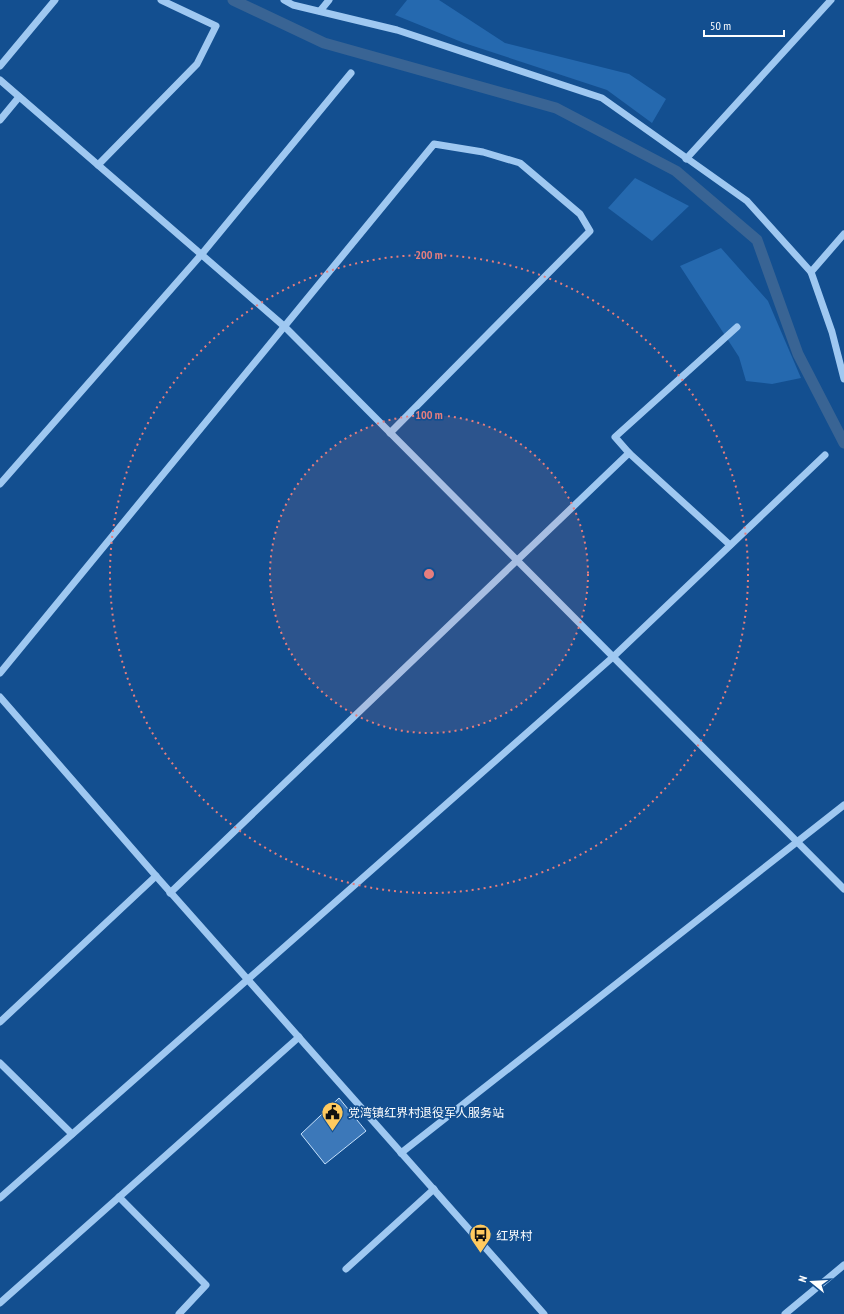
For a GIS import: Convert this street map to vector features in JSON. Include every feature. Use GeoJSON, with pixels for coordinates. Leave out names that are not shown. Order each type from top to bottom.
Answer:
{"type":"FeatureCollection","features":[{"type":"Feature","properties":{"kind":"street"},"geometry":{"type":"LineString","coordinates":[[0,66],[55,0]]}},
{"type":"Feature","properties":{"kind":"street"},"geometry":{"type":"LineString","coordinates":[[98,165],[197,64],[216,26],[160,0]]}},
{"type":"Feature","properties":{"kind":"street"},"geometry":{"type":"LineString","coordinates":[[284,0],[293,5],[397,30],[602,98],[686,159],[748,201],[811,272],[832,332],[844,379]]}},
{"type":"Feature","properties":{"kind":"street"},"geometry":{"type":"LineString","coordinates":[[320,11],[329,0]]}},
{"type":"Feature","properties":{"kind":"street"},"geometry":{"type":"LineString","coordinates":[[686,159],[831,0]]}},
{"type":"Feature","properties":{"kind":"street"},"geometry":{"type":"LineString","coordinates":[[0,484],[201,255],[351,74]]}},
{"type":"Feature","properties":{"kind":"street"},"geometry":{"type":"LineString","coordinates":[[0,80],[285,327],[844,889]]}},
{"type":"Feature","properties":{"kind":"street"},"geometry":{"type":"LineString","coordinates":[[0,120],[19,96]]}},
{"type":"Feature","properties":{"kind":"street"},"geometry":{"type":"LineString","coordinates":[[0,673],[434,144],[483,152],[520,163],[580,214],[590,231],[390,433]]}},
{"type":"Feature","properties":{"kind":"street"},"geometry":{"type":"LineString","coordinates":[[811,272],[844,234]]}},
{"type":"Feature","properties":{"kind":"street"},"geometry":{"type":"LineString","coordinates":[[730,545],[629,453],[614,437],[737,327]]}},
{"type":"Feature","properties":{"kind":"street"},"geometry":{"type":"LineString","coordinates":[[170,893],[629,453]]}},
{"type":"Feature","properties":{"kind":"street"},"geometry":{"type":"LineString","coordinates":[[0,1198],[246,978],[613,657],[825,455]]}},
{"type":"Feature","properties":{"kind":"street"},"geometry":{"type":"LineString","coordinates":[[0,697],[170,893],[544,1314]]}},
{"type":"Feature","properties":{"kind":"street"},"geometry":{"type":"LineString","coordinates":[[401,1153],[844,805]]}},
{"type":"Feature","properties":{"kind":"street"},"geometry":{"type":"LineString","coordinates":[[0,1022],[156,876]]}},
{"type":"Feature","properties":{"kind":"street"},"geometry":{"type":"LineString","coordinates":[[0,1303],[298,1037]]}},
{"type":"Feature","properties":{"kind":"street"},"geometry":{"type":"LineString","coordinates":[[0,1063],[72,1134]]}},
{"type":"Feature","properties":{"kind":"street"},"geometry":{"type":"LineString","coordinates":[[346,1269],[434,1190]]}},
{"type":"Feature","properties":{"kind":"street"},"geometry":{"type":"LineString","coordinates":[[119,1197],[206,1285],[179,1314]]}},
{"type":"Feature","properties":{"kind":"street"},"geometry":{"type":"LineString","coordinates":[[785,1314],[844,1265]]}},
{"type":"Feature","properties":{"kind":"shaded area"},"geometry":{"type":"Polygon","coordinates":[[[407,0],[439,0],[505,43],[629,74],[666,99],[652,123],[607,90],[464,43],[395,15],[407,0]]]}},
{"type":"Feature","properties":{"kind":"shaded area"},"geometry":{"type":"Polygon","coordinates":[[[635,178],[689,206],[652,241],[608,208],[635,178]]]}},
{"type":"Feature","properties":{"kind":"shaded area"},"geometry":{"type":"Polygon","coordinates":[[[721,248],[768,301],[801,378],[772,384],[746,381],[739,357],[680,266],[721,248]]]}},
{"type":"Feature","properties":{"kind":"building","name":"党湾镇红界村退役军人服务站"},"geometry":{"type":"Polygon","coordinates":[[[339,1098],[366,1131],[325,1164],[301,1134],[339,1098]]]}},
{"type":"Feature","properties":{"kind":"waterway"},"geometry":{"type":"LineString","coordinates":[[233,0],[324,43],[556,108],[676,171],[757,240],[798,354],[844,443]]}},
{"type":"Feature","properties":{"kind":"place","name":"党湾镇红界村退役军人服务站"},"geometry":{"type":"Point","coordinates":[333,1132]}},
{"type":"Feature","properties":{"kind":"place","name":"红界村"},"geometry":{"type":"Point","coordinates":[480,1254]}}]}
